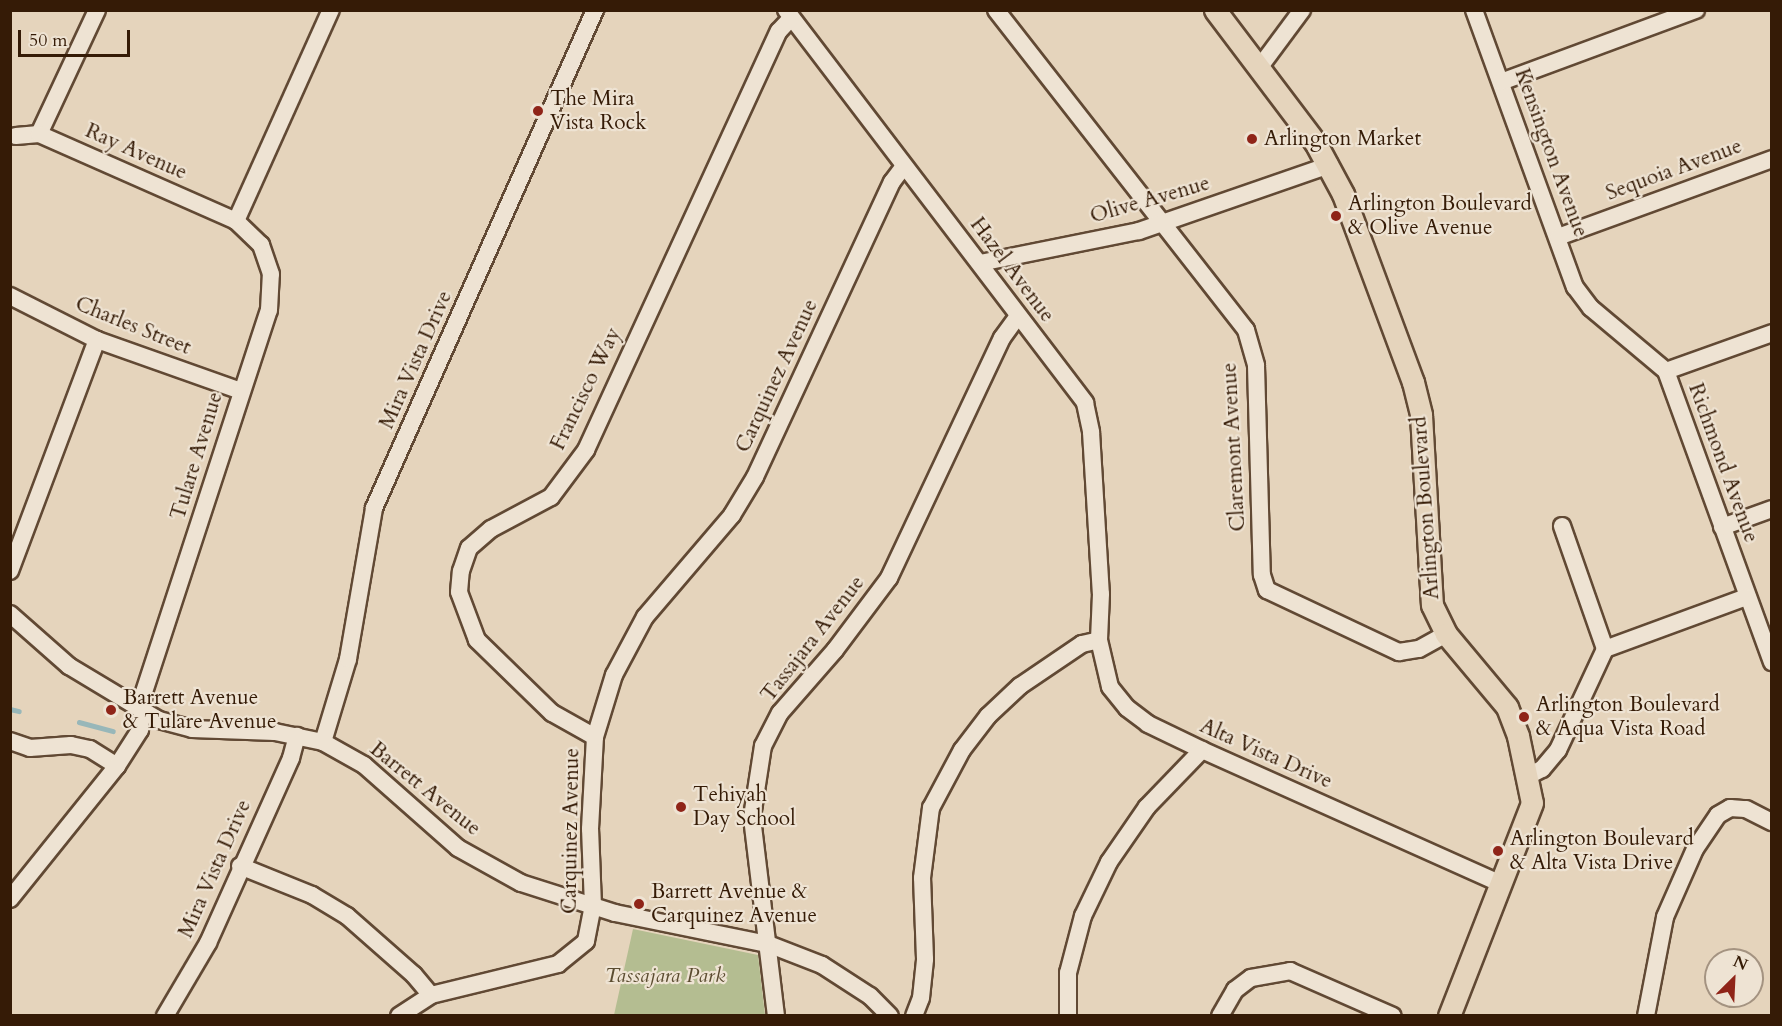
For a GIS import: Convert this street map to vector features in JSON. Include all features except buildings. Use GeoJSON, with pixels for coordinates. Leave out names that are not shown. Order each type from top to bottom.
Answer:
{"type":"FeatureCollection","features":[{"type":"Feature","properties":{"kind":"main road","name":"Arlington Boulevard"},"geometry":{"type":"LineString","coordinates":[[1215,10],[1330,165],[1413,382],[1421,415],[1432,605],[1446,634],[1507,707],[1518,736],[1532,803],[1449,1016]]}},
{"type":"Feature","properties":{"kind":"street"},"geometry":{"type":"LineString","coordinates":[[39,134],[98,10]]}},
{"type":"Feature","properties":{"kind":"street"},"geometry":{"type":"LineString","coordinates":[[236,221],[331,10]]}},
{"type":"Feature","properties":{"kind":"street","name":"Mira Vista Drive"},"geometry":{"type":"LineString","coordinates":[[323,742],[348,659],[374,508],[595,10]]}},
{"type":"Feature","properties":{"kind":"street","name":"Claremont Avenue"},"geometry":{"type":"LineString","coordinates":[[996,10],[1246,330],[1256,366],[1262,575],[1267,590],[1399,652],[1419,649],[1446,634]]}},
{"type":"Feature","properties":{"kind":"street"},"geometry":{"type":"LineString","coordinates":[[1258,68],[1302,10]]}},
{"type":"Feature","properties":{"kind":"street","name":"Kensington Avenue"},"geometry":{"type":"LineString","coordinates":[[1474,10],[1575,287],[1591,308]]}},
{"type":"Feature","properties":{"kind":"street"},"geometry":{"type":"LineString","coordinates":[[1501,82],[1696,10]]}},
{"type":"Feature","properties":{"kind":"street","name":"Hazel Avenue"},"geometry":{"type":"LineString","coordinates":[[789,14],[1085,403],[1091,432],[1101,594]]}},
{"type":"Feature","properties":{"kind":"street","name":"Francisco Way"},"geometry":{"type":"LineString","coordinates":[[595,737],[552,714],[477,640],[459,592],[461,571],[469,548],[491,529],[551,497],[586,450],[779,31],[789,14]]}},
{"type":"Feature","properties":{"kind":"street","name":"Ray Avenue"},"geometry":{"type":"LineString","coordinates":[[16,136],[39,134],[236,221]]}},
{"type":"Feature","properties":{"kind":"street","name":"Sequoia Avenue"},"geometry":{"type":"LineString","coordinates":[[1558,237],[1772,159]]}},
{"type":"Feature","properties":{"kind":"street","name":"Olive Avenue"},"geometry":{"type":"LineString","coordinates":[[980,263],[1162,223],[1330,165]]}},
{"type":"Feature","properties":{"kind":"street","name":"Carquinez Avenue"},"geometry":{"type":"LineString","coordinates":[[399,1016],[431,995],[558,964],[586,941],[593,906],[590,829],[595,737],[614,675],[645,618],[732,515],[754,477],[892,182],[904,166]]}},
{"type":"Feature","properties":{"kind":"street","name":"Tulare Avenue"},"geometry":{"type":"LineString","coordinates":[[10,899],[135,743],[144,692],[269,310],[271,274],[261,245],[236,221]]}},
{"type":"Feature","properties":{"kind":"street","name":"Charles Street"},"geometry":{"type":"LineString","coordinates":[[10,296],[97,340],[241,391]]}},
{"type":"Feature","properties":{"kind":"street","name":"Richmond Avenue"},"geometry":{"type":"LineString","coordinates":[[1591,308],[1666,371],[1746,597],[1772,662]]}},
{"type":"Feature","properties":{"kind":"street","name":"Tassajara Avenue"},"geometry":{"type":"LineString","coordinates":[[776,1016],[752,817],[764,746],[780,713],[842,642],[889,578],[911,538],[1002,338],[1018,316]]}},
{"type":"Feature","properties":{"kind":"street"},"geometry":{"type":"LineString","coordinates":[[1666,371],[1772,333]]}},
{"type":"Feature","properties":{"kind":"street"},"geometry":{"type":"LineString","coordinates":[[10,571],[97,340]]}},
{"type":"Feature","properties":{"kind":"street"},"geometry":{"type":"LineString","coordinates":[[1722,526],[1772,509]]}},
{"type":"Feature","properties":{"kind":"street"},"geometry":{"type":"LineString","coordinates":[[1526,777],[1542,769],[1558,750],[1605,649],[1562,526]]}},
{"type":"Feature","properties":{"kind":"street","name":"Alta Vista Drive"},"geometry":{"type":"LineString","coordinates":[[1101,594],[1099,640],[1110,687],[1127,708],[1148,724],[1501,884]]}},
{"type":"Feature","properties":{"kind":"street"},"geometry":{"type":"LineString","coordinates":[[1605,649],[1746,597]]}},
{"type":"Feature","properties":{"kind":"street","name":"Barrett Avenue"},"geometry":{"type":"LineString","coordinates":[[10,614],[69,666],[142,711],[167,723],[192,729],[297,736],[323,742],[364,765],[458,848],[521,883],[593,906],[768,944],[822,965],[870,996],[890,1016]]}},
{"type":"Feature","properties":{"kind":"street"},"geometry":{"type":"LineString","coordinates":[[914,1016],[921,998],[925,959],[922,878],[931,808],[962,750],[987,716],[1020,686],[1082,644],[1099,640]]}},
{"type":"Feature","properties":{"kind":"street","name":"Mira Vista Drive"},"geometry":{"type":"LineString","coordinates":[[165,1016],[208,943],[240,866],[291,758],[297,736]]}},
{"type":"Feature","properties":{"kind":"street"},"geometry":{"type":"LineString","coordinates":[[10,741],[30,748],[71,745],[90,748],[117,766]]}},
{"type":"Feature","properties":{"kind":"street"},"geometry":{"type":"LineString","coordinates":[[1068,1016],[1068,974],[1083,916],[1108,862],[1147,807],[1202,750]]}},
{"type":"Feature","properties":{"kind":"street"},"geometry":{"type":"LineString","coordinates":[[1646,1016],[1665,916],[1695,849],[1718,815],[1730,808],[1746,809],[1772,822]]}},
{"type":"Feature","properties":{"kind":"street"},"geometry":{"type":"LineString","coordinates":[[240,866],[312,895],[347,916],[414,975],[431,995]]}},
{"type":"Feature","properties":{"kind":"street"},"geometry":{"type":"LineString","coordinates":[[1220,1016],[1234,990],[1251,978],[1290,971],[1393,1016]]}},
{"type":"Feature","properties":{"kind":"green space","name":"Tassajara Park"},"geometry":{"type":"Polygon","coordinates":[[[633,929],[758,955],[765,1015],[614,1015],[633,929]]]}},
{"type":"Feature","properties":{"kind":"waterway"},"geometry":{"type":"LineString","coordinates":[[10,709],[19,711]]}},
{"type":"Feature","properties":{"kind":"waterway"},"geometry":{"type":"LineString","coordinates":[[79,722],[113,731]]}},
{"type":"Feature","properties":{"kind":"place","name":"The Mira Vista Rock"},"geometry":{"type":"Point","coordinates":[538,111]}},
{"type":"Feature","properties":{"kind":"place","name":"Arlington Market"},"geometry":{"type":"Point","coordinates":[1252,139]}},
{"type":"Feature","properties":{"kind":"place","name":"Arlington Boulevard & Olive Avenue"},"geometry":{"type":"Point","coordinates":[1336,216]}},
{"type":"Feature","properties":{"kind":"place","name":"Barrett Avenue & Tulare Avenue"},"geometry":{"type":"Point","coordinates":[111,710]}},
{"type":"Feature","properties":{"kind":"place","name":"Arlington Boulevard & Aqua Vista Road"},"geometry":{"type":"Point","coordinates":[1524,717]}},
{"type":"Feature","properties":{"kind":"place","name":"Tehiyah Day School"},"geometry":{"type":"Point","coordinates":[681,807]}},
{"type":"Feature","properties":{"kind":"place","name":"Arlington Boulevard & Alta Vista Drive"},"geometry":{"type":"Point","coordinates":[1498,851]}},
{"type":"Feature","properties":{"kind":"place","name":"Barrett Avenue & Carquinez Avenue"},"geometry":{"type":"Point","coordinates":[639,904]}}]}
